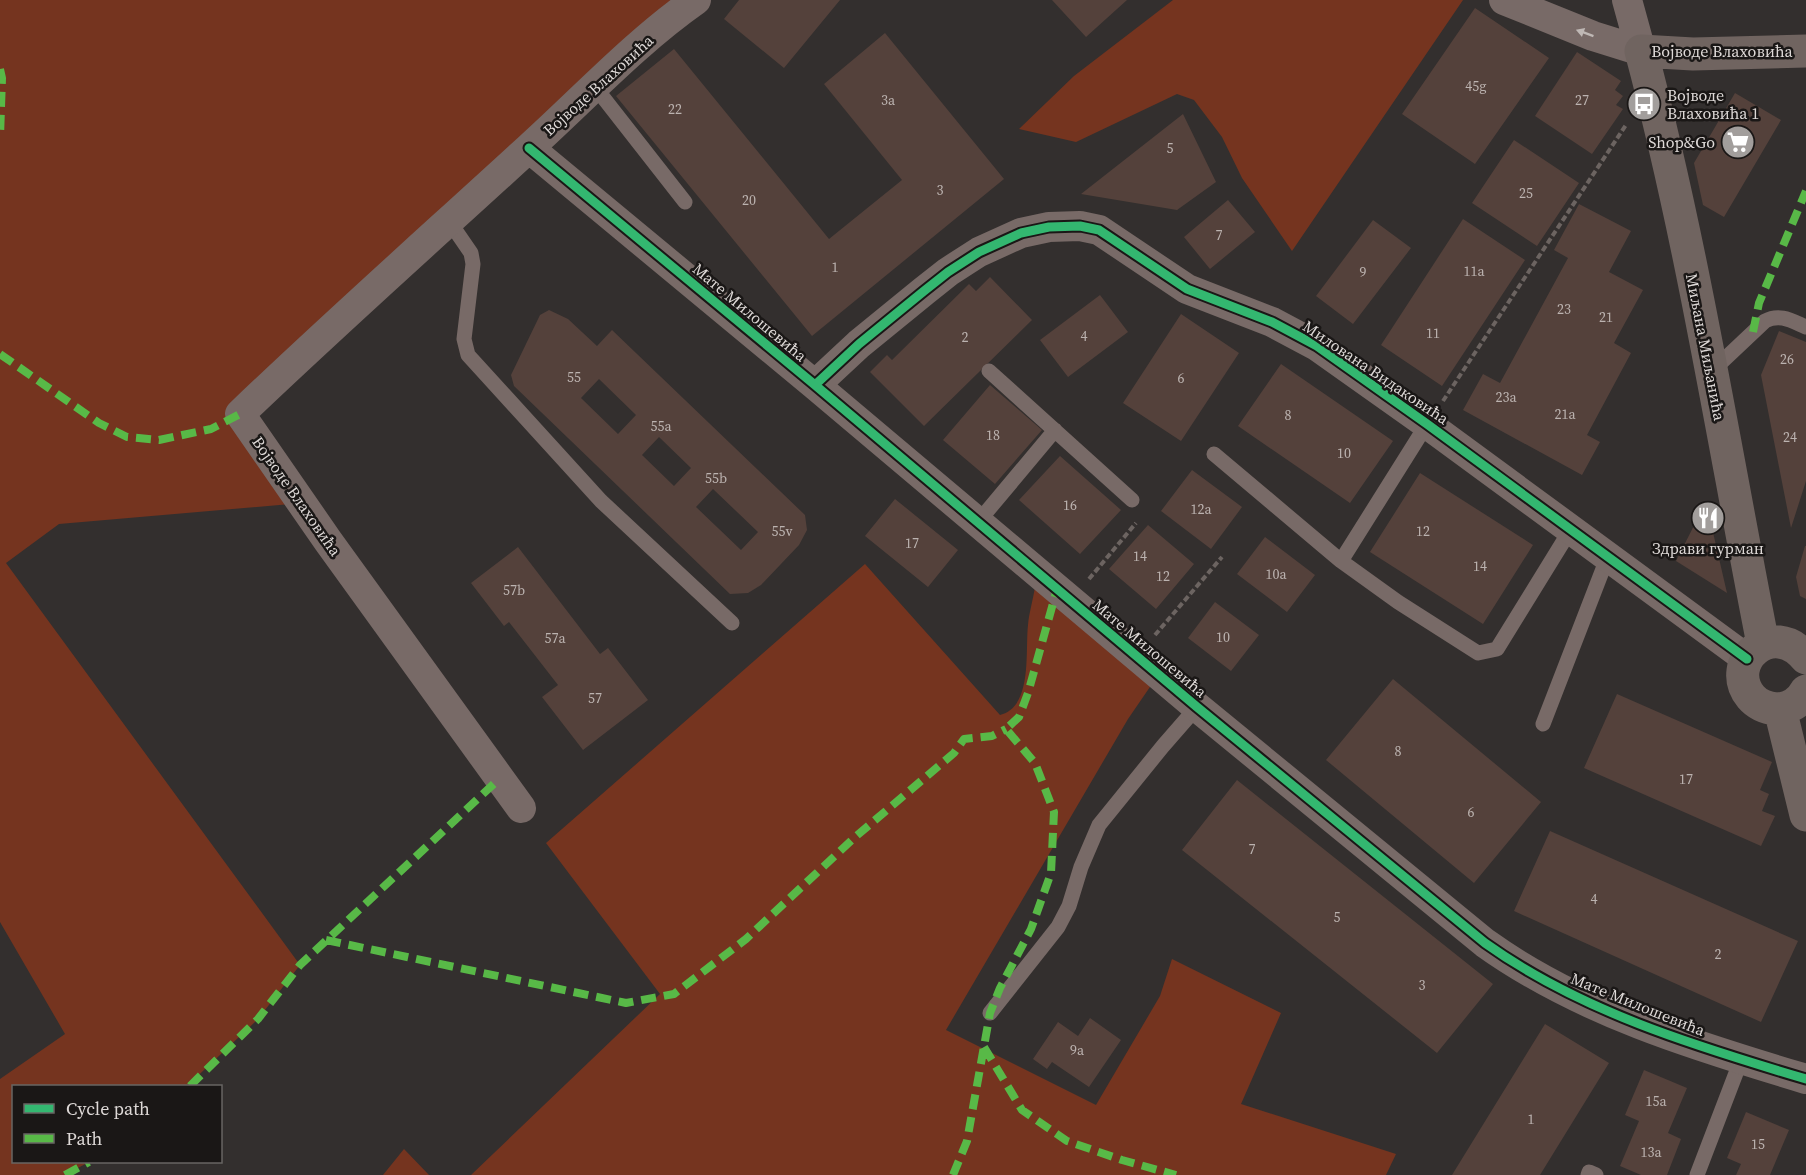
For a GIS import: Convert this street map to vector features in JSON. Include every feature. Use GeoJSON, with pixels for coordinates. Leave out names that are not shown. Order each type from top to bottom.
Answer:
{"type":"FeatureCollection","features":[{"type":"Feature","properties":{"kind":"street","name":"Војводе Влаховића"},"geometry":{"type":"LineString","coordinates":[[521,808],[328,541],[240,414],[595,87],[696,0]]}},
{"type":"Feature","properties":{"kind":"street","name":"Војводе Влаховића"},"geometry":{"type":"LineString","coordinates":[[1504,0],[1593,36],[1641,51],[1693,54],[1806,51]]}},
{"type":"Feature","properties":{"kind":"street"},"geometry":{"type":"LineString","coordinates":[[1627,0],[1641,51]]}},
{"type":"Feature","properties":{"kind":"street","name":"Миљана Миљанића"},"geometry":{"type":"LineString","coordinates":[[1641,51],[1658,114],[1711,372],[1755,652],[1743,677],[1749,694],[1763,706],[1799,698]]}},
{"type":"Feature","properties":{"kind":"street","name":"Мате Милошевића"},"geometry":{"type":"LineString","coordinates":[[529,148],[1197,707],[1460,923],[1524,969],[1611,1012],[1741,1060],[1806,1079]]}},
{"type":"Feature","properties":{"kind":"street","name":"Милована Видаковића"},"geometry":{"type":"LineString","coordinates":[[815,385],[859,344],[924,291],[979,252],[1021,233],[1058,225],[1099,230],[1187,289],[1291,332],[1317,346],[1608,556],[1755,652]]}},
{"type":"Feature","properties":{"kind":"street"},"geometry":{"type":"LineString","coordinates":[[1755,652],[1773,641],[1783,642],[1792,645],[1806,658]]}},
{"type":"Feature","properties":{"kind":"street"},"geometry":{"type":"LineString","coordinates":[[1799,698],[1806,815]]}},
{"type":"Feature","properties":{"kind":"lane"},"geometry":{"type":"LineString","coordinates":[[595,87],[685,202]]}},
{"type":"Feature","properties":{"kind":"lane"},"geometry":{"type":"LineString","coordinates":[[448,221],[471,253],[473,264],[464,339],[468,355],[601,501],[732,623]]}},
{"type":"Feature","properties":{"kind":"lane"},"geometry":{"type":"LineString","coordinates":[[1711,372],[1759,327],[1774,317],[1806,327]]}},
{"type":"Feature","properties":{"kind":"lane"},"geometry":{"type":"LineString","coordinates":[[989,371],[1132,500]]}},
{"type":"Feature","properties":{"kind":"lane"},"geometry":{"type":"LineString","coordinates":[[1341,561],[1427,424]]}},
{"type":"Feature","properties":{"kind":"lane"},"geometry":{"type":"LineString","coordinates":[[978,522],[1055,430]]}},
{"type":"Feature","properties":{"kind":"lane"},"geometry":{"type":"LineString","coordinates":[[1214,454],[1341,561],[1398,602],[1478,653],[1497,649],[1571,529]]}},
{"type":"Feature","properties":{"kind":"lane"},"geometry":{"type":"LineString","coordinates":[[1543,724],[1608,556]]}},
{"type":"Feature","properties":{"kind":"lane"},"geometry":{"type":"LineString","coordinates":[[990,1013],[1058,927],[1069,906],[1085,857],[1099,825],[1197,707]]}},
{"type":"Feature","properties":{"kind":"lane"},"geometry":{"type":"LineString","coordinates":[[1697,1175],[1741,1060]]}},
{"type":"Feature","properties":{"kind":"lane"},"geometry":{"type":"LineString","coordinates":[[1588,1175],[1589,1172],[1596,1175]]}},
{"type":"Feature","properties":{"kind":"path"},"geometry":{"type":"LineString","coordinates":[[1445,398],[1626,125],[1635,119],[1658,114]]}},
{"type":"Feature","properties":{"kind":"path"},"geometry":{"type":"LineString","coordinates":[[1071,600],[1140,519]]}},
{"type":"Feature","properties":{"kind":"path"},"geometry":{"type":"LineString","coordinates":[[1137,656],[1222,557]]}},
{"type":"Feature","properties":{"kind":"shaded area"},"geometry":{"type":"Polygon","coordinates":[[[0,0],[696,0],[240,414],[302,503],[59,524],[6,563],[300,965],[258,1019],[188,1085],[12,1085],[12,1163],[87,1163],[65,1175],[0,1175],[0,1079],[65,1034],[0,922],[0,0]]]}},
{"type":"Feature","properties":{"kind":"shaded area"},"geometry":{"type":"Polygon","coordinates":[[[1173,0],[1463,0],[1292,251],[1242,178],[1222,137],[1194,100],[1177,94],[1076,142],[1019,129],[1074,76],[1173,0]]]}},
{"type":"Feature","properties":{"kind":"shaded area"},"geometry":{"type":"Polygon","coordinates":[[[865,564],[1000,715],[1011,710],[1023,690],[1027,663],[1027,636],[1035,587],[1152,684],[1128,719],[946,1030],[1096,1105],[1160,996],[1172,959],[1281,1013],[1241,1104],[1396,1154],[1386,1175],[471,1175],[660,994],[546,843],[865,564]]]}},
{"type":"Feature","properties":{"kind":"shaded area"},"geometry":{"type":"Polygon","coordinates":[[[404,1149],[429,1175],[383,1175],[404,1149]]]}},
{"type":"Feature","properties":{"kind":"building"},"geometry":{"type":"Polygon","coordinates":[[[739,0],[840,0],[784,68],[724,19],[739,0]]]}},
{"type":"Feature","properties":{"kind":"building"},"geometry":{"type":"Polygon","coordinates":[[[1052,0],[1127,0],[1086,37],[1052,0]]]}},
{"type":"Feature","properties":{"kind":"building"},"geometry":{"type":"Polygon","coordinates":[[[1475,8],[1549,58],[1475,164],[1402,114],[1475,8]]]}},
{"type":"Feature","properties":{"kind":"building"},"geometry":{"type":"Polygon","coordinates":[[[885,33],[1004,179],[812,336],[616,96],[674,49],[829,239],[902,180],[824,84],[885,33]]]}},
{"type":"Feature","properties":{"kind":"building"},"geometry":{"type":"Polygon","coordinates":[[[1577,52],[1621,81],[1615,90],[1623,96],[1616,105],[1623,109],[1592,154],[1535,116],[1577,52]]]}},
{"type":"Feature","properties":{"kind":"building","name":"Shop&Go"},"geometry":{"type":"Polygon","coordinates":[[[1735,93],[1781,120],[1724,217],[1703,205],[1694,163],[1735,93]]]}},
{"type":"Feature","properties":{"kind":"building"},"geometry":{"type":"Polygon","coordinates":[[[1183,114],[1216,182],[1177,210],[1081,194],[1183,114]]]}},
{"type":"Feature","properties":{"kind":"building"},"geometry":{"type":"Polygon","coordinates":[[[1514,140],[1579,183],[1537,246],[1472,203],[1514,140]]]}},
{"type":"Feature","properties":{"kind":"building"},"geometry":{"type":"Polygon","coordinates":[[[1228,200],[1255,232],[1210,269],[1184,237],[1228,200]]]}},
{"type":"Feature","properties":{"kind":"building"},"geometry":{"type":"Polygon","coordinates":[[[1579,204],[1631,231],[1609,272],[1643,290],[1614,343],[1631,353],[1587,435],[1600,442],[1582,475],[1463,410],[1483,374],[1500,383],[1568,258],[1554,250],[1579,204]]]}},
{"type":"Feature","properties":{"kind":"building"},"geometry":{"type":"Polygon","coordinates":[[[1463,219],[1525,260],[1442,386],[1381,345],[1463,219]]]}},
{"type":"Feature","properties":{"kind":"building"},"geometry":{"type":"Polygon","coordinates":[[[1373,220],[1411,248],[1353,324],[1316,296],[1373,220]]]}},
{"type":"Feature","properties":{"kind":"building"},"geometry":{"type":"Polygon","coordinates":[[[990,277],[1032,320],[924,426],[870,372],[887,355],[892,360],[969,284],[976,291],[990,277]]]}},
{"type":"Feature","properties":{"kind":"building"},"geometry":{"type":"Polygon","coordinates":[[[1100,295],[1128,332],[1068,377],[1040,340],[1100,295]]]}},
{"type":"Feature","properties":{"kind":"building"},"geometry":{"type":"Polygon","coordinates":[[[549,310],[568,319],[597,346],[612,330],[805,515],[807,530],[799,545],[761,585],[748,593],[730,594],[514,386],[511,375],[540,315],[549,310]],[[599,379],[581,398],[618,434],[636,415],[599,379]],[[659,437],[642,455],[674,486],[691,468],[659,437]],[[713,489],[696,507],[741,550],[758,532],[713,489]]]}},
{"type":"Feature","properties":{"kind":"building"},"geometry":{"type":"Polygon","coordinates":[[[1181,314],[1239,353],[1181,441],[1123,403],[1181,314]]]}},
{"type":"Feature","properties":{"kind":"building"},"geometry":{"type":"Polygon","coordinates":[[[1779,331],[1806,342],[1806,481],[1791,528],[1761,375],[1779,331]]]}},
{"type":"Feature","properties":{"kind":"building"},"geometry":{"type":"Polygon","coordinates":[[[1281,364],[1393,441],[1350,503],[1238,426],[1281,364]]]}},
{"type":"Feature","properties":{"kind":"building"},"geometry":{"type":"Polygon","coordinates":[[[990,385],[1042,430],[995,484],[943,440],[990,385]]]}},
{"type":"Feature","properties":{"kind":"building"},"geometry":{"type":"Polygon","coordinates":[[[1060,456],[1121,510],[1080,554],[1019,500],[1060,456]]]}},
{"type":"Feature","properties":{"kind":"building"},"geometry":{"type":"Polygon","coordinates":[[[1192,470],[1242,507],[1211,549],[1161,511],[1192,470]]]}},
{"type":"Feature","properties":{"kind":"building"},"geometry":{"type":"Polygon","coordinates":[[[1420,473],[1533,545],[1483,624],[1370,552],[1420,473]]]}},
{"type":"Feature","properties":{"kind":"building"},"geometry":{"type":"Polygon","coordinates":[[[895,499],[958,550],[928,587],[865,536],[895,499]]]}},
{"type":"Feature","properties":{"kind":"building"},"geometry":{"type":"Polygon","coordinates":[[[1706,502],[1727,593],[1676,561],[1706,502]]]}},
{"type":"Feature","properties":{"kind":"building"},"geometry":{"type":"Polygon","coordinates":[[[1148,525],[1194,564],[1156,609],[1109,569],[1148,525]]]}},
{"type":"Feature","properties":{"kind":"building"},"geometry":{"type":"Polygon","coordinates":[[[1265,537],[1315,575],[1287,612],[1237,574],[1265,537]]]}},
{"type":"Feature","properties":{"kind":"building"},"geometry":{"type":"Polygon","coordinates":[[[1805,546],[1806,599],[1800,596],[1796,577],[1805,546]]]}},
{"type":"Feature","properties":{"kind":"building"},"geometry":{"type":"Polygon","coordinates":[[[518,547],[600,654],[608,648],[648,700],[583,750],[542,697],[558,685],[509,622],[504,626],[471,583],[518,547]]]}},
{"type":"Feature","properties":{"kind":"building"},"geometry":{"type":"Polygon","coordinates":[[[1215,602],[1259,635],[1231,671],[1188,638],[1215,602]]]}},
{"type":"Feature","properties":{"kind":"building"},"geometry":{"type":"Polygon","coordinates":[[[1393,679],[1541,802],[1474,883],[1326,760],[1393,679]]]}},
{"type":"Feature","properties":{"kind":"building"},"geometry":{"type":"Polygon","coordinates":[[[1617,694],[1772,762],[1760,790],[1769,794],[1762,811],[1775,816],[1761,846],[1584,768],[1617,694]]]}},
{"type":"Feature","properties":{"kind":"building"},"geometry":{"type":"Polygon","coordinates":[[[1237,780],[1493,984],[1437,1053],[1182,850],[1237,780]]]}},
{"type":"Feature","properties":{"kind":"building"},"geometry":{"type":"Polygon","coordinates":[[[1550,831],[1798,941],[1761,1022],[1514,911],[1550,831]]]}},
{"type":"Feature","properties":{"kind":"building"},"geometry":{"type":"Polygon","coordinates":[[[1090,1018],[1121,1040],[1089,1087],[1052,1062],[1047,1069],[1033,1059],[1058,1022],[1078,1036],[1090,1018]]]}},
{"type":"Feature","properties":{"kind":"building"},"geometry":{"type":"Polygon","coordinates":[[[1545,1024],[1609,1063],[1540,1175],[1452,1175],[1545,1024]]]}},
{"type":"Feature","properties":{"kind":"building"},"geometry":{"type":"Polygon","coordinates":[[[1644,1070],[1687,1088],[1668,1133],[1681,1139],[1667,1175],[1641,1175],[1620,1166],[1639,1121],[1625,1115],[1644,1070]]]}},
{"type":"Feature","properties":{"kind":"building"},"geometry":{"type":"Polygon","coordinates":[[[1746,1112],[1789,1130],[1770,1175],[1736,1175],[1741,1164],[1727,1158],[1746,1112]]]}},
{"type":"Feature","properties":{"kind":"marked path"},"geometry":{"type":"LineString","coordinates":[[0,69],[2,78],[0,137]]}},
{"type":"Feature","properties":{"kind":"marked path"},"geometry":{"type":"LineString","coordinates":[[1753,332],[1759,303],[1806,191]]}},
{"type":"Feature","properties":{"kind":"marked path"},"geometry":{"type":"LineString","coordinates":[[0,354],[99,423],[127,437],[159,440],[211,429],[240,414]]}},
{"type":"Feature","properties":{"kind":"marked path"},"geometry":{"type":"LineString","coordinates":[[953,1175],[967,1141],[990,1013],[1000,988],[1031,929],[1051,873],[1054,812],[1035,763],[1006,729],[1019,717],[1028,693],[1057,589]]}},
{"type":"Feature","properties":{"kind":"marked path"},"geometry":{"type":"LineString","coordinates":[[326,940],[626,1003],[674,994],[746,939],[854,838],[954,753],[964,739],[992,736],[1006,729]]}},
{"type":"Feature","properties":{"kind":"marked path"},"geometry":{"type":"LineString","coordinates":[[191,1085],[258,1019],[300,965],[499,779]]}},
{"type":"Feature","properties":{"kind":"marked path"},"geometry":{"type":"LineString","coordinates":[[984,1047],[1022,1110],[1067,1141],[1176,1175]]}},
{"type":"Feature","properties":{"kind":"marked path"},"geometry":{"type":"LineString","coordinates":[[65,1175],[87,1163]]}},
{"type":"Feature","properties":{"kind":"cycle path"},"geometry":{"type":"LineString","coordinates":[[529,148],[1197,707],[1485,943],[1522,967],[1599,1007],[1681,1039],[1806,1079]]}},
{"type":"Feature","properties":{"kind":"cycle path"},"geometry":{"type":"LineString","coordinates":[[815,385],[859,344],[924,291],[979,252],[1021,233],[1049,227],[1080,226],[1099,230],[1187,289],[1272,322],[1317,346],[1747,659]]}},
{"type":"Feature","properties":{"kind":"place","name":"Војводе Влаховића 1"},"geometry":{"type":"Point","coordinates":[1644,104]}},
{"type":"Feature","properties":{"kind":"place","name":"Shop&Go"},"geometry":{"type":"Point","coordinates":[1738,142]}},
{"type":"Feature","properties":{"kind":"place","name":"Здрави гурман"},"geometry":{"type":"Point","coordinates":[1708,518]}}]}
